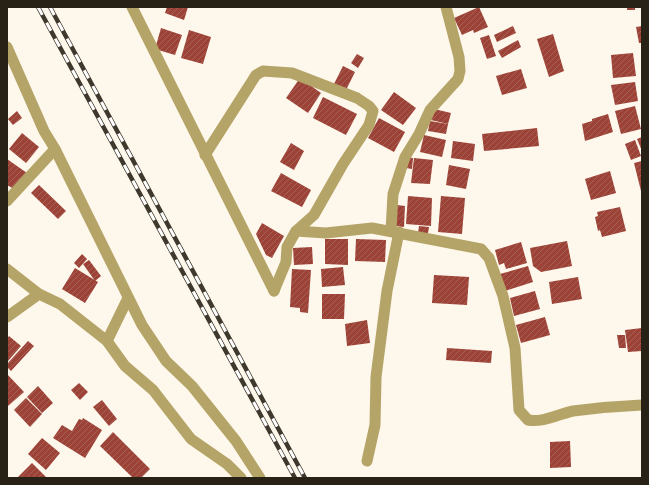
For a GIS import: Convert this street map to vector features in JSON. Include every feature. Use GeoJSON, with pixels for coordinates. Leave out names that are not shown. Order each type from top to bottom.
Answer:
{"type":"FeatureCollection","features":[{"type":"Feature","properties":{"kind":"street"},"geometry":{"type":"LineString","coordinates":[[132,7],[205,155],[274,291],[286,262],[287,247],[296,231],[314,215],[343,164],[369,125],[373,110],[357,98],[292,73],[264,71],[256,75],[205,155]]}},
{"type":"Feature","properties":{"kind":"street"},"geometry":{"type":"LineString","coordinates":[[367,461],[375,425],[376,378],[395,232],[394,194],[405,157],[419,134],[430,110],[458,79],[460,71],[459,57],[446,7]]}},
{"type":"Feature","properties":{"kind":"street"},"geometry":{"type":"LineString","coordinates":[[7,47],[44,130],[55,149],[142,325],[166,360],[192,386],[236,441],[260,478]]}},
{"type":"Feature","properties":{"kind":"street"},"geometry":{"type":"LineString","coordinates":[[7,201],[55,149]]}},
{"type":"Feature","properties":{"kind":"street"},"geometry":{"type":"LineString","coordinates":[[296,231],[326,233],[372,228],[481,249],[489,258],[503,296],[515,348],[520,410],[528,420],[535,421],[599,407],[642,405]]}},
{"type":"Feature","properties":{"kind":"street"},"geometry":{"type":"LineString","coordinates":[[7,270],[39,294],[60,304],[107,341],[125,366],[153,390],[191,439],[227,464],[241,478]]}},
{"type":"Feature","properties":{"kind":"street"},"geometry":{"type":"LineString","coordinates":[[7,317],[39,294]]}},
{"type":"Feature","properties":{"kind":"street"},"geometry":{"type":"LineString","coordinates":[[107,341],[128,298]]}},
{"type":"Feature","properties":{"kind":"building"},"geometry":{"type":"Polygon","coordinates":[[[167,7],[188,7],[184,20],[165,13],[167,7]]]}},
{"type":"Feature","properties":{"kind":"building"},"geometry":{"type":"Polygon","coordinates":[[[479,7],[488,27],[474,33],[473,30],[462,35],[454,18],[479,7]]]}},
{"type":"Feature","properties":{"kind":"building"},"geometry":{"type":"Polygon","coordinates":[[[627,7],[635,7],[635,10],[627,10],[627,7]]]}},
{"type":"Feature","properties":{"kind":"building"},"geometry":{"type":"Polygon","coordinates":[[[513,26],[516,33],[497,42],[494,35],[513,26]]]}},
{"type":"Feature","properties":{"kind":"building"},"geometry":{"type":"Polygon","coordinates":[[[642,26],[642,43],[639,43],[636,27],[642,26]]]}},
{"type":"Feature","properties":{"kind":"building"},"geometry":{"type":"Polygon","coordinates":[[[161,28],[182,35],[175,55],[155,49],[161,28]]]}},
{"type":"Feature","properties":{"kind":"building"},"geometry":{"type":"Polygon","coordinates":[[[189,30],[211,37],[203,64],[181,58],[189,30]]]}},
{"type":"Feature","properties":{"kind":"building"},"geometry":{"type":"Polygon","coordinates":[[[553,34],[564,71],[549,77],[537,39],[553,34]]]}},
{"type":"Feature","properties":{"kind":"building"},"geometry":{"type":"Polygon","coordinates":[[[489,35],[496,56],[487,59],[480,38],[489,35]]]}},
{"type":"Feature","properties":{"kind":"building"},"geometry":{"type":"Polygon","coordinates":[[[518,40],[521,47],[502,58],[498,51],[518,40]]]}},
{"type":"Feature","properties":{"kind":"building"},"geometry":{"type":"Polygon","coordinates":[[[633,53],[636,76],[613,78],[611,55],[633,53]]]}},
{"type":"Feature","properties":{"kind":"building"},"geometry":{"type":"Polygon","coordinates":[[[357,54],[364,58],[358,68],[351,63],[357,54]]]}},
{"type":"Feature","properties":{"kind":"building"},"geometry":{"type":"Polygon","coordinates":[[[343,66],[355,72],[345,92],[333,86],[343,66]]]}},
{"type":"Feature","properties":{"kind":"building"},"geometry":{"type":"Polygon","coordinates":[[[521,69],[527,88],[502,95],[496,76],[521,69]]]}},
{"type":"Feature","properties":{"kind":"building"},"geometry":{"type":"Polygon","coordinates":[[[300,78],[321,93],[308,113],[286,98],[300,78]]]}},
{"type":"Feature","properties":{"kind":"building"},"geometry":{"type":"Polygon","coordinates":[[[635,82],[638,101],[615,105],[611,85],[635,82]]]}},
{"type":"Feature","properties":{"kind":"building"},"geometry":{"type":"Polygon","coordinates":[[[394,92],[416,108],[403,125],[381,110],[394,92]]]}},
{"type":"Feature","properties":{"kind":"building"},"geometry":{"type":"Polygon","coordinates":[[[323,97],[357,114],[346,135],[313,118],[323,97]]]}},
{"type":"Feature","properties":{"kind":"building"},"geometry":{"type":"Polygon","coordinates":[[[635,106],[641,129],[621,134],[615,111],[635,106]]]}},
{"type":"Feature","properties":{"kind":"building"},"geometry":{"type":"Polygon","coordinates":[[[434,109],[451,113],[448,124],[431,120],[434,109]]]}},
{"type":"Feature","properties":{"kind":"building"},"geometry":{"type":"Polygon","coordinates":[[[17,111],[22,118],[13,125],[8,119],[17,111]]]}},
{"type":"Feature","properties":{"kind":"building"},"geometry":{"type":"Polygon","coordinates":[[[608,114],[613,132],[585,141],[582,124],[608,114]]]}},
{"type":"Feature","properties":{"kind":"building"},"geometry":{"type":"Polygon","coordinates":[[[379,118],[405,132],[394,152],[368,138],[379,118]]]}},
{"type":"Feature","properties":{"kind":"building"},"geometry":{"type":"Polygon","coordinates":[[[430,121],[448,124],[446,134],[428,131],[430,121]]]}},
{"type":"Feature","properties":{"kind":"building"},"geometry":{"type":"Polygon","coordinates":[[[537,128],[539,146],[484,151],[482,134],[537,128]]]}},
{"type":"Feature","properties":{"kind":"building"},"geometry":{"type":"Polygon","coordinates":[[[22,133],[39,147],[26,163],[9,149],[22,133]]]}},
{"type":"Feature","properties":{"kind":"building"},"geometry":{"type":"Polygon","coordinates":[[[424,135],[446,140],[442,157],[420,152],[424,135]]]}},
{"type":"Feature","properties":{"kind":"building"},"geometry":{"type":"Polygon","coordinates":[[[642,137],[642,151],[637,139],[642,137]]]}},
{"type":"Feature","properties":{"kind":"building"},"geometry":{"type":"Polygon","coordinates":[[[635,140],[641,156],[631,160],[625,144],[635,140]]]}},
{"type":"Feature","properties":{"kind":"building"},"geometry":{"type":"Polygon","coordinates":[[[453,141],[475,144],[473,161],[451,158],[453,141]]]}},
{"type":"Feature","properties":{"kind":"building"},"geometry":{"type":"Polygon","coordinates":[[[291,143],[304,151],[294,170],[280,162],[291,143]]]}},
{"type":"Feature","properties":{"kind":"building"},"geometry":{"type":"Polygon","coordinates":[[[407,157],[413,158],[412,169],[406,168],[407,157]]]}},
{"type":"Feature","properties":{"kind":"building"},"geometry":{"type":"Polygon","coordinates":[[[414,158],[433,160],[430,184],[411,183],[414,158]]]}},
{"type":"Feature","properties":{"kind":"building"},"geometry":{"type":"Polygon","coordinates":[[[7,159],[27,173],[14,189],[7,185],[7,159]]]}},
{"type":"Feature","properties":{"kind":"building"},"geometry":{"type":"Polygon","coordinates":[[[642,161],[642,191],[641,191],[634,163],[642,161]]]}},
{"type":"Feature","properties":{"kind":"building"},"geometry":{"type":"Polygon","coordinates":[[[449,165],[470,169],[466,189],[446,185],[449,165]]]}},
{"type":"Feature","properties":{"kind":"building"},"geometry":{"type":"Polygon","coordinates":[[[610,171],[616,193],[591,200],[585,179],[610,171]]]}},
{"type":"Feature","properties":{"kind":"building"},"geometry":{"type":"Polygon","coordinates":[[[281,173],[311,190],[302,207],[271,191],[281,173]]]}},
{"type":"Feature","properties":{"kind":"building"},"geometry":{"type":"Polygon","coordinates":[[[39,185],[66,211],[58,219],[31,193],[39,185]]]}},
{"type":"Feature","properties":{"kind":"building"},"geometry":{"type":"Polygon","coordinates":[[[408,196],[432,198],[431,226],[406,224],[408,196]]]}},
{"type":"Feature","properties":{"kind":"building"},"geometry":{"type":"Polygon","coordinates":[[[441,196],[465,198],[462,234],[438,232],[441,196]]]}},
{"type":"Feature","properties":{"kind":"building"},"geometry":{"type":"Polygon","coordinates":[[[397,205],[405,206],[404,227],[395,226],[397,205]]]}},
{"type":"Feature","properties":{"kind":"building"},"geometry":{"type":"Polygon","coordinates":[[[620,207],[626,231],[602,237],[600,230],[598,231],[595,217],[598,216],[597,212],[620,207]]]}},
{"type":"Feature","properties":{"kind":"building"},"geometry":{"type":"Polygon","coordinates":[[[262,223],[284,236],[272,258],[266,255],[256,234],[262,223]]]}},
{"type":"Feature","properties":{"kind":"building"},"geometry":{"type":"Polygon","coordinates":[[[419,226],[429,227],[428,233],[418,233],[419,226]]]}},
{"type":"Feature","properties":{"kind":"building"},"geometry":{"type":"Polygon","coordinates":[[[325,239],[348,239],[348,265],[325,264],[325,239]]]}},
{"type":"Feature","properties":{"kind":"building"},"geometry":{"type":"Polygon","coordinates":[[[356,239],[386,240],[385,262],[355,261],[356,239]]]}},
{"type":"Feature","properties":{"kind":"building"},"geometry":{"type":"Polygon","coordinates":[[[567,241],[572,266],[541,272],[533,266],[530,248],[567,241]]]}},
{"type":"Feature","properties":{"kind":"building"},"geometry":{"type":"Polygon","coordinates":[[[521,242],[527,263],[506,269],[504,263],[499,265],[495,250],[521,242]]]}},
{"type":"Feature","properties":{"kind":"building"},"geometry":{"type":"Polygon","coordinates":[[[312,247],[313,264],[294,265],[293,248],[312,247]]]}},
{"type":"Feature","properties":{"kind":"building"},"geometry":{"type":"Polygon","coordinates":[[[82,254],[87,259],[79,268],[74,263],[82,254]]]}},
{"type":"Feature","properties":{"kind":"building"},"geometry":{"type":"Polygon","coordinates":[[[89,260],[101,276],[95,281],[83,264],[89,260]]]}},
{"type":"Feature","properties":{"kind":"building"},"geometry":{"type":"Polygon","coordinates":[[[528,266],[533,282],[505,291],[500,274],[528,266]]]}},
{"type":"Feature","properties":{"kind":"building"},"geometry":{"type":"Polygon","coordinates":[[[343,267],[345,285],[322,287],[321,269],[343,267]]]}},
{"type":"Feature","properties":{"kind":"building"},"geometry":{"type":"Polygon","coordinates":[[[75,268],[98,282],[85,303],[62,289],[75,268]]]}},
{"type":"Feature","properties":{"kind":"building"},"geometry":{"type":"Polygon","coordinates":[[[292,269],[311,270],[308,313],[300,312],[300,308],[290,307],[292,269]]]}},
{"type":"Feature","properties":{"kind":"building"},"geometry":{"type":"Polygon","coordinates":[[[434,275],[469,277],[467,305],[432,303],[434,275]]]}},
{"type":"Feature","properties":{"kind":"building"},"geometry":{"type":"Polygon","coordinates":[[[578,277],[582,299],[552,304],[549,282],[578,277]]]}},
{"type":"Feature","properties":{"kind":"building"},"geometry":{"type":"Polygon","coordinates":[[[535,291],[540,309],[514,316],[510,298],[535,291]]]}},
{"type":"Feature","properties":{"kind":"building"},"geometry":{"type":"Polygon","coordinates":[[[322,294],[345,294],[344,319],[322,319],[322,294]]]}},
{"type":"Feature","properties":{"kind":"building"},"geometry":{"type":"Polygon","coordinates":[[[545,317],[550,335],[521,343],[516,325],[545,317]]]}},
{"type":"Feature","properties":{"kind":"building"},"geometry":{"type":"Polygon","coordinates":[[[367,320],[370,343],[347,346],[345,324],[367,320]]]}},
{"type":"Feature","properties":{"kind":"building"},"geometry":{"type":"Polygon","coordinates":[[[642,328],[642,351],[628,352],[625,330],[642,328]]]}},
{"type":"Feature","properties":{"kind":"building"},"geometry":{"type":"Polygon","coordinates":[[[617,335],[625,335],[626,348],[619,348],[617,335]]]}},
{"type":"Feature","properties":{"kind":"building"},"geometry":{"type":"Polygon","coordinates":[[[9,336],[21,346],[8,361],[7,339],[9,336]]]}},
{"type":"Feature","properties":{"kind":"building"},"geometry":{"type":"Polygon","coordinates":[[[28,341],[34,346],[11,371],[7,367],[7,364],[28,341]]]}},
{"type":"Feature","properties":{"kind":"building"},"geometry":{"type":"Polygon","coordinates":[[[447,348],[492,351],[491,363],[446,360],[447,348]]]}},
{"type":"Feature","properties":{"kind":"building"},"geometry":{"type":"Polygon","coordinates":[[[7,374],[24,392],[8,406],[7,405],[7,374]]]}},
{"type":"Feature","properties":{"kind":"building"},"geometry":{"type":"Polygon","coordinates":[[[79,383],[88,392],[80,400],[71,390],[79,383]]]}},
{"type":"Feature","properties":{"kind":"building"},"geometry":{"type":"Polygon","coordinates":[[[38,386],[53,403],[42,413],[27,397],[38,386]]]}},
{"type":"Feature","properties":{"kind":"building"},"geometry":{"type":"Polygon","coordinates":[[[26,398],[42,414],[30,427],[14,410],[26,398]]]}},
{"type":"Feature","properties":{"kind":"building"},"geometry":{"type":"Polygon","coordinates":[[[102,400],[117,419],[109,426],[93,407],[102,400]]]}},
{"type":"Feature","properties":{"kind":"building"},"geometry":{"type":"Polygon","coordinates":[[[83,418],[102,430],[85,458],[53,438],[62,425],[72,431],[79,419],[82,420],[83,418]]]}},
{"type":"Feature","properties":{"kind":"building"},"geometry":{"type":"Polygon","coordinates":[[[113,432],[150,469],[141,478],[133,478],[100,446],[113,432]]]}},
{"type":"Feature","properties":{"kind":"building"},"geometry":{"type":"Polygon","coordinates":[[[42,438],[60,453],[46,470],[28,454],[42,438]]]}},
{"type":"Feature","properties":{"kind":"building"},"geometry":{"type":"Polygon","coordinates":[[[570,441],[571,467],[550,468],[550,442],[570,441]]]}},
{"type":"Feature","properties":{"kind":"building"},"geometry":{"type":"Polygon","coordinates":[[[32,463],[47,478],[17,478],[32,463]]]}},
{"type":"Feature","properties":{"kind":"railway"},"geometry":{"type":"LineString","coordinates":[[38,7],[295,478]]}},
{"type":"Feature","properties":{"kind":"railway"},"geometry":{"type":"LineString","coordinates":[[50,7],[305,478]]}}]}
